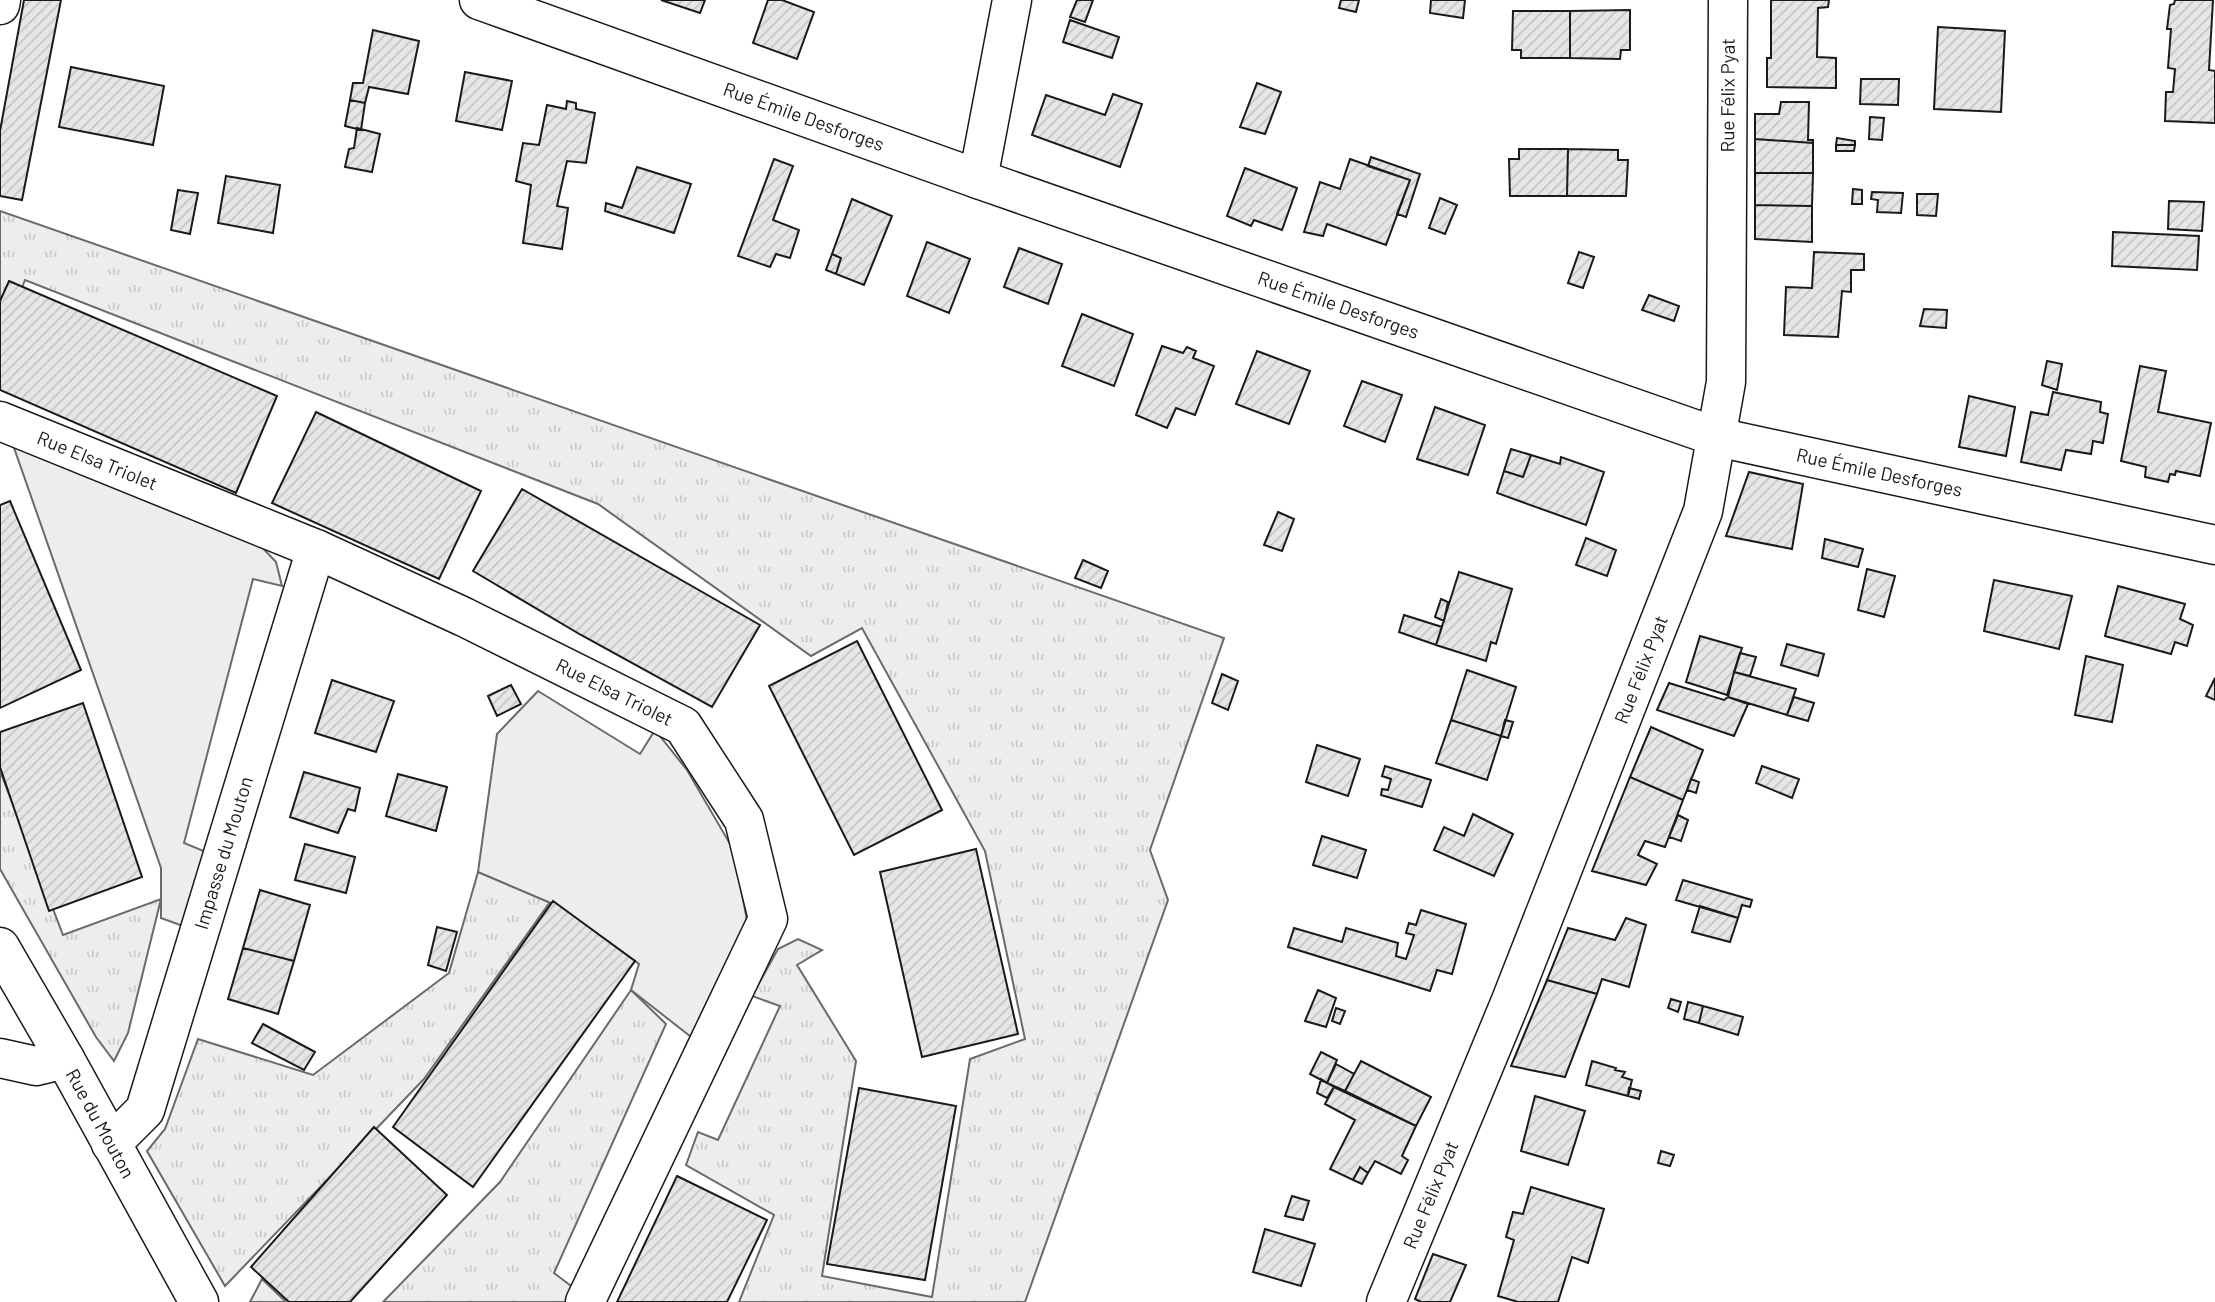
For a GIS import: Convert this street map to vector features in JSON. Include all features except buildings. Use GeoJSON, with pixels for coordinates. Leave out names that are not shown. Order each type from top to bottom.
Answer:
{"type":"FeatureCollection","features":[{"type":"Feature","properties":{"kind":"street","name":"Rue Émile Desforges"},"geometry":{"type":"LineString","coordinates":[[480,0],[978,179],[1717,436],[2215,545]]}},
{"type":"Feature","properties":{"kind":"street"},"geometry":{"type":"LineString","coordinates":[[978,179],[1012,0]]}},
{"type":"Feature","properties":{"kind":"street","name":"Rue Félix Pyat"},"geometry":{"type":"LineString","coordinates":[[1386,1302],[1510,1003],[1703,511],[1726,382],[1728,0]]}},
{"type":"Feature","properties":{"kind":"street","name":"Rue Elsa Triolet"},"geometry":{"type":"LineString","coordinates":[[0,421],[316,549],[464,617],[683,726],[744,820],[768,919],[585,1302]]}},
{"type":"Feature","properties":{"kind":"street","name":"Impasse du Mouton"},"geometry":{"type":"LineString","coordinates":[[111,1144],[145,1110],[316,549]]}},
{"type":"Feature","properties":{"kind":"street","name":"Rue du Mouton"},"geometry":{"type":"LineString","coordinates":[[0,947],[199,1302]]}},
{"type":"Feature","properties":{"kind":"street"},"geometry":{"type":"LineString","coordinates":[[0,1058],[36,1066],[65,1059]]}},
{"type":"Feature","properties":{"kind":"green space"},"geometry":{"type":"Polygon","coordinates":[[[0,211],[1224,638],[1150,850],[1168,900],[1025,1302],[739,1302],[774,1215],[686,1165],[698,1132],[718,1140],[780,1006],[752,996],[778,949],[798,939],[822,950],[797,965],[856,1061],[822,1276],[932,1297],[970,1059],[1025,1039],[985,851],[862,628],[811,656],[598,504],[25,280],[0,344],[0,211]]]}},
{"type":"Feature","properties":{"kind":"green space"},"geometry":{"type":"Polygon","coordinates":[[[12,442],[259,544],[276,562],[282,586],[253,579],[184,843],[211,854],[191,929],[161,918],[161,868],[12,442]]]}},
{"type":"Feature","properties":{"kind":"green space"},"geometry":{"type":"Polygon","coordinates":[[[538,691],[640,754],[655,730],[687,770],[733,849],[748,925],[695,1040],[631,990],[639,964],[560,907],[478,872],[497,734],[538,691]]]}},
{"type":"Feature","properties":{"kind":"green space"},"geometry":{"type":"Polygon","coordinates":[[[0,771],[63,935],[161,899],[128,1033],[114,1061],[96,1037],[0,869],[0,771]]]}},
{"type":"Feature","properties":{"kind":"green space"},"geometry":{"type":"Polygon","coordinates":[[[478,872],[550,902],[424,1079],[225,1286],[147,1151],[165,1129],[198,1039],[313,1075],[449,973],[478,872]]]}},
{"type":"Feature","properties":{"kind":"green space"},"geometry":{"type":"Polygon","coordinates":[[[631,990],[666,1024],[554,1273],[579,1292],[574,1302],[383,1302],[500,1182],[631,990]]]}},
{"type":"Feature","properties":{"kind":"green space"},"geometry":{"type":"Polygon","coordinates":[[[262,1279],[286,1302],[250,1302],[262,1279]]]}}]}
